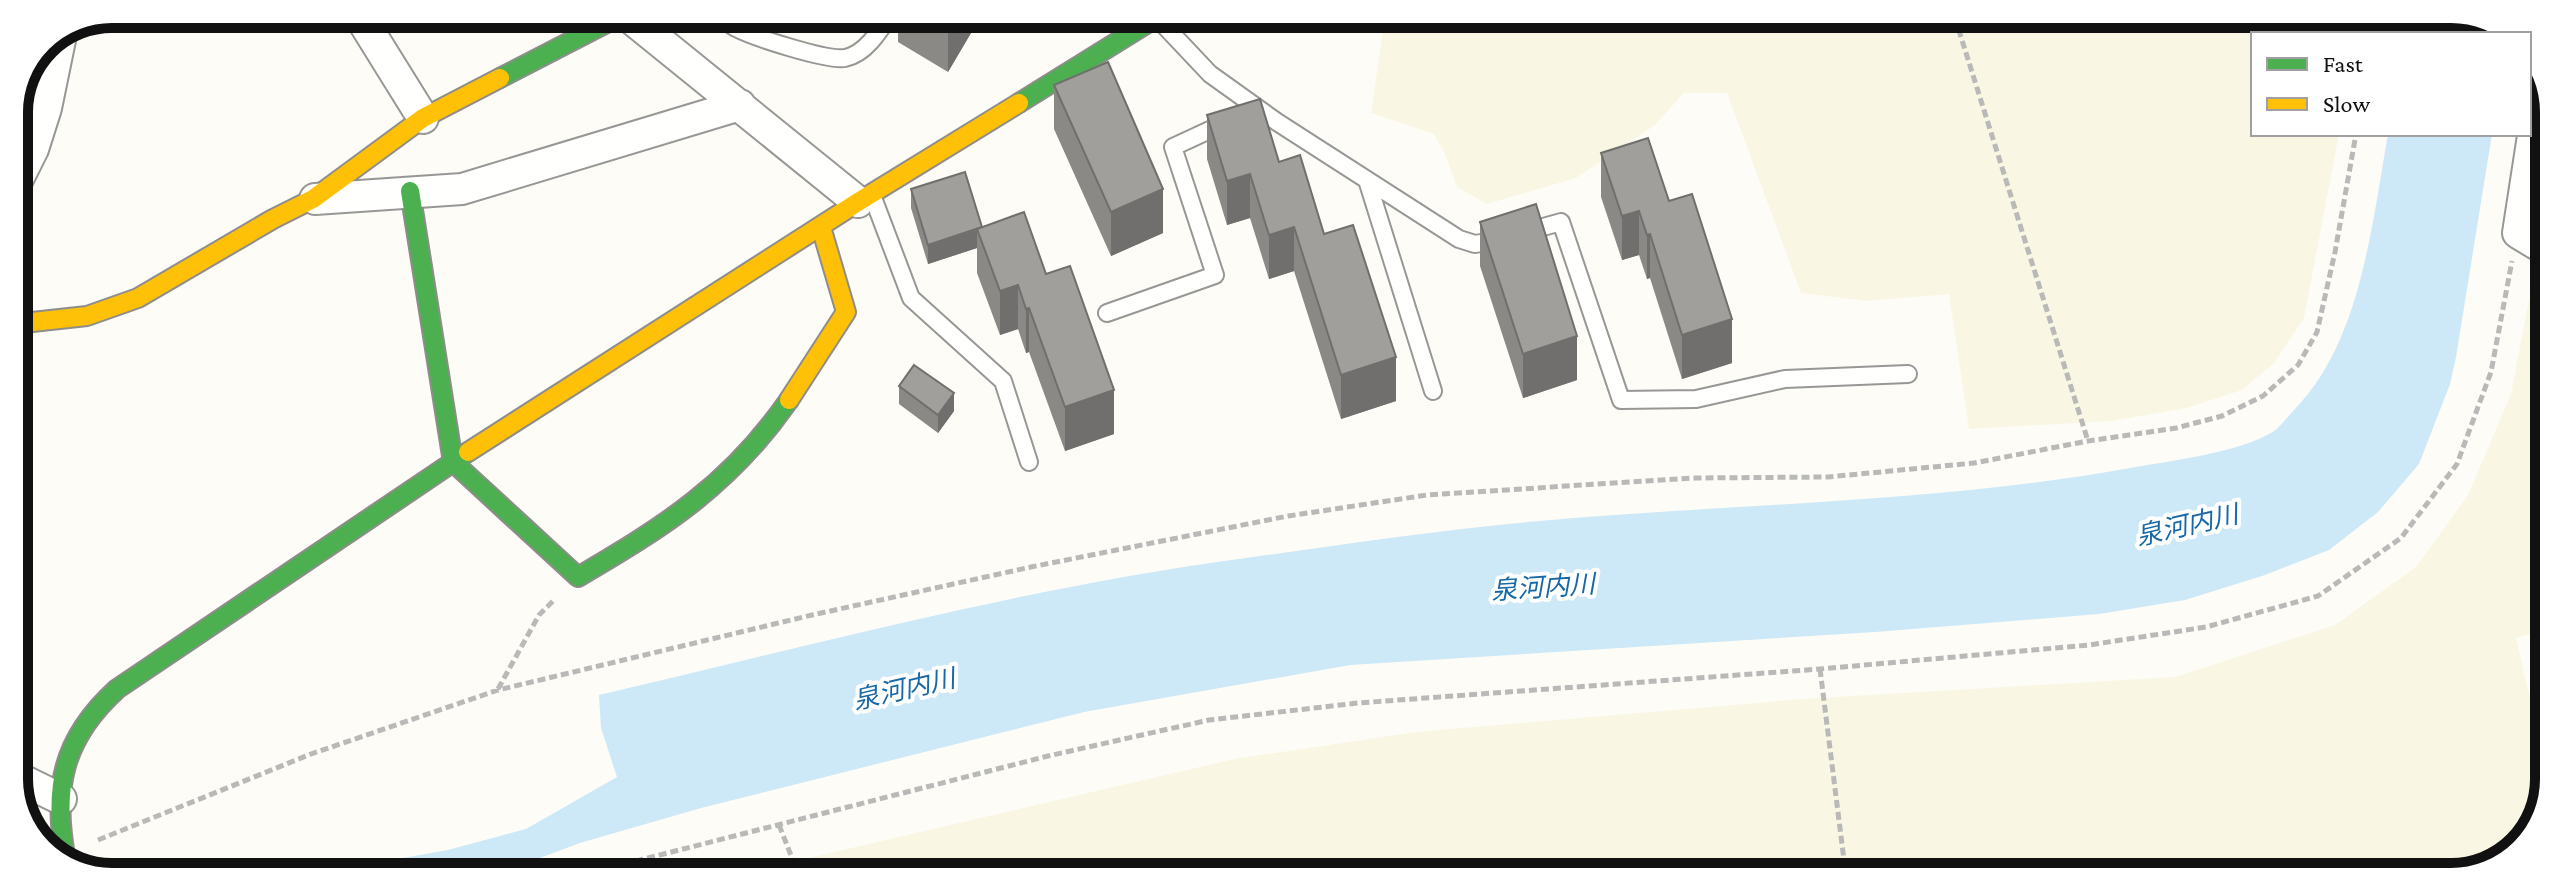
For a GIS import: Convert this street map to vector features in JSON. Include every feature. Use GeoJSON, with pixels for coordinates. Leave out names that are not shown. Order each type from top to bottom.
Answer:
{"type":"FeatureCollection","features":[{"type":"Feature","properties":{"kind":"street"},"geometry":{"type":"LineString","coordinates":[[367,28],[423,118]]}},
{"type":"Feature","properties":{"kind":"street"},"geometry":{"type":"LineString","coordinates":[[28,322],[87,316],[138,298],[313,199],[423,118],[599,28]]}},
{"type":"Feature","properties":{"kind":"street"},"geometry":{"type":"LineString","coordinates":[[641,28],[864,198]]}},
{"type":"Feature","properties":{"kind":"street"},"geometry":{"type":"LineString","coordinates":[[64,848],[61,799],[70,752],[82,727],[117,689],[453,462],[864,198],[1140,28]]}},
{"type":"Feature","properties":{"kind":"street"},"geometry":{"type":"LineString","coordinates":[[28,159],[46,108],[59,47]]}},
{"type":"Feature","properties":{"kind":"street"},"geometry":{"type":"LineString","coordinates":[[313,199],[462,189],[740,105]]}},
{"type":"Feature","properties":{"kind":"street"},"geometry":{"type":"LineString","coordinates":[[2535,123],[2518,233],[2535,243]]}},
{"type":"Feature","properties":{"kind":"street"},"geometry":{"type":"LineString","coordinates":[[410,191],[453,462],[578,577],[659,529],[731,471],[783,408],[846,312],[821,227]]}},
{"type":"Feature","properties":{"kind":"street"},"geometry":{"type":"LineString","coordinates":[[28,783],[61,799]]}},
{"type":"Feature","properties":{"kind":"lane"},"geometry":{"type":"LineString","coordinates":[[735,28],[832,58],[847,58],[876,37],[882,28]]}},
{"type":"Feature","properties":{"kind":"lane"},"geometry":{"type":"LineString","coordinates":[[1168,28],[1210,74],[1459,239],[1475,244],[1489,243],[1561,222],[1621,400],[1696,399],[1785,379],[1908,374]]}},
{"type":"Feature","properties":{"kind":"lane"},"geometry":{"type":"LineString","coordinates":[[1107,313],[1215,275],[1173,147],[1257,108]]}},
{"type":"Feature","properties":{"kind":"lane"},"geometry":{"type":"LineString","coordinates":[[1367,180],[1433,391]]}},
{"type":"Feature","properties":{"kind":"lane"},"geometry":{"type":"LineString","coordinates":[[864,198],[911,298],[1003,381],[1029,462]]}},
{"type":"Feature","properties":{"kind":"path"},"geometry":{"type":"LineString","coordinates":[[1958,28],[2088,441]]}},
{"type":"Feature","properties":{"kind":"path"},"geometry":{"type":"LineString","coordinates":[[75,854],[311,754],[498,690],[812,615],[1031,567],[1288,516],[1427,495],[1692,478],[1857,474],[1974,463],[2176,428],[2222,416],[2263,396],[2298,365],[2317,332],[2356,136]]}},
{"type":"Feature","properties":{"kind":"path"},"geometry":{"type":"LineString","coordinates":[[629,863],[1048,756],[1209,720],[1358,703],[1820,669],[2089,645],[2206,627],[2318,596],[2401,538],[2457,464],[2491,372],[2518,233]]}},
{"type":"Feature","properties":{"kind":"path"},"geometry":{"type":"LineString","coordinates":[[498,690],[539,615],[578,577]]}},
{"type":"Feature","properties":{"kind":"path"},"geometry":{"type":"LineString","coordinates":[[1820,669],[1844,863]]}},
{"type":"Feature","properties":{"kind":"path"},"geometry":{"type":"LineString","coordinates":[[779,825],[794,863]]}},
{"type":"Feature","properties":{"kind":"shaded area"},"geometry":{"type":"Polygon","coordinates":[[[1383,28],[2359,28],[2358,32],[2251,32],[2251,136],[2339,136],[2304,318],[2274,363],[2242,390],[2187,408],[2111,421],[1969,429],[1949,294],[1866,301],[1801,293],[1727,93],[1684,93],[1655,125],[1576,178],[1487,204],[1457,187],[1434,134],[1371,113],[1383,28]]]}},
{"type":"Feature","properties":{"kind":"shaded area"},"geometry":{"type":"Polygon","coordinates":[[[2535,268],[2535,632],[2516,638],[2535,720],[2535,780],[2531,806],[2518,830],[2498,849],[2478,859],[2452,863],[787,863],[1234,759],[1416,732],[1802,699],[2175,677],[2335,625],[2416,567],[2468,495],[2511,394],[2535,268]]]}},
{"type":"Feature","properties":{"kind":"water"},"geometry":{"type":"Polygon","coordinates":[[[2407,28],[2452,28],[2478,32],[2406,32],[2407,28]]]}},
{"type":"Feature","properties":{"kind":"water","name":"泉河内川"},"geometry":{"type":"Polygon","coordinates":[[[2388,136],[2492,136],[2456,357],[2450,384],[2419,464],[2378,512],[2329,550],[2262,576],[2185,600],[2099,614],[1875,632],[1350,665],[1084,712],[701,808],[580,843],[526,863],[375,863],[448,850],[526,829],[617,777],[601,728],[599,695],[1001,601],[1164,570],[1387,538],[1528,522],[1985,489],[2170,461],[2244,444],[2274,431],[2317,381],[2335,350],[2349,316],[2369,243],[2388,136]]]}},
{"type":"Feature","properties":{"kind":"building"},"geometry":{"type":"Polygon","coordinates":[[[1108,62],[1163,189],[1111,212],[1054,85],[1108,62]]]}},
{"type":"Feature","properties":{"kind":"building"},"geometry":{"type":"Polygon","coordinates":[[[1260,99],[1279,162],[1300,155],[1324,234],[1353,225],[1396,357],[1341,375],[1294,227],[1269,235],[1250,174],[1227,181],[1207,115],[1260,99]]]}},
{"type":"Feature","properties":{"kind":"building"},"geometry":{"type":"Polygon","coordinates":[[[1648,138],[1669,201],[1692,194],[1732,319],[1682,335],[1650,234],[1647,235],[1639,211],[1622,216],[1601,153],[1648,138]]]}},
{"type":"Feature","properties":{"kind":"building"},"geometry":{"type":"Polygon","coordinates":[[[965,172],[982,227],[928,245],[911,189],[965,172]]]}},
{"type":"Feature","properties":{"kind":"building"},"geometry":{"type":"Polygon","coordinates":[[[1536,204],[1577,336],[1523,354],[1480,222],[1536,204]]]}},
{"type":"Feature","properties":{"kind":"building"},"geometry":{"type":"Polygon","coordinates":[[[1024,212],[1046,274],[1070,266],[1114,390],[1065,407],[1018,285],[1000,291],[977,229],[1024,212]]]}},
{"type":"Feature","properties":{"kind":"building"},"geometry":{"type":"Polygon","coordinates":[[[914,365],[954,393],[938,415],[899,386],[914,365]]]}},
{"type":"Feature","properties":{"kind":"traffic: fast"},"geometry":{"type":"LineString","coordinates":[[500,78],[597,28]]}},
{"type":"Feature","properties":{"kind":"traffic: fast"},"geometry":{"type":"LineString","coordinates":[[1019,103],[1140,28]]}},
{"type":"Feature","properties":{"kind":"traffic: fast"},"geometry":{"type":"LineString","coordinates":[[410,191],[453,462],[578,577],[639,540],[694,501],[743,456],[789,400]]}},
{"type":"Feature","properties":{"kind":"traffic: fast"},"geometry":{"type":"LineString","coordinates":[[64,848],[60,811],[66,767],[84,727],[117,689],[468,452]]}},
{"type":"Feature","properties":{"kind":"traffic: slow"},"geometry":{"type":"LineString","coordinates":[[28,322],[87,316],[138,298],[313,199],[423,118],[500,78]]}},
{"type":"Feature","properties":{"kind":"traffic: slow"},"geometry":{"type":"LineString","coordinates":[[468,452],[858,202],[1019,103]]}},
{"type":"Feature","properties":{"kind":"traffic: slow"},"geometry":{"type":"LineString","coordinates":[[789,400],[846,312],[821,227]]}}]}
